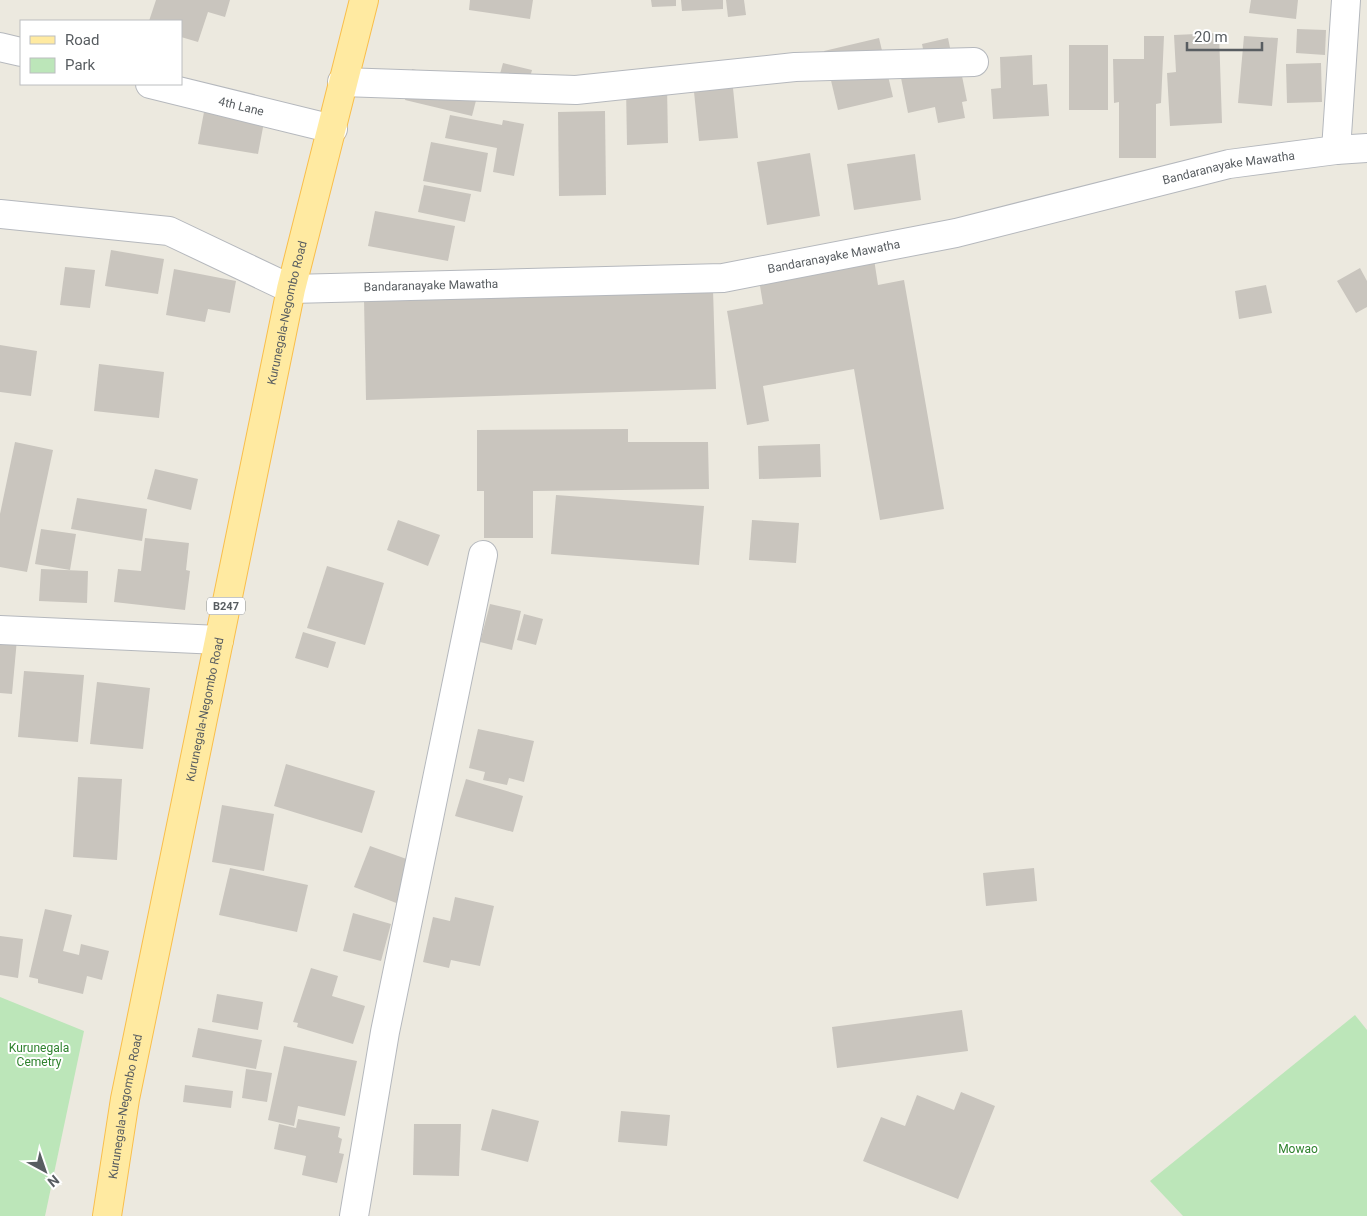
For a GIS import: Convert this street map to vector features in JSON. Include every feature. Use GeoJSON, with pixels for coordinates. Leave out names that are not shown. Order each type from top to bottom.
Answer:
{"type":"FeatureCollection","features":[{"type":"Feature","properties":{"kind":"main road","name":"Kurunegala-Negombo Road"},"geometry":{"type":"LineString","coordinates":[[107,1216],[125,1099],[291,289],[333,129],[342,82],[364,0]]}},
{"type":"Feature","properties":{"kind":"street"},"geometry":{"type":"LineString","coordinates":[[1336,150],[1346,0]]}},
{"type":"Feature","properties":{"kind":"street"},"geometry":{"type":"LineString","coordinates":[[0,47],[20,52]]}},
{"type":"Feature","properties":{"kind":"street"},"geometry":{"type":"LineString","coordinates":[[342,82],[576,90],[795,67],[974,62]]}},
{"type":"Feature","properties":{"kind":"street","name":"4th Lane"},"geometry":{"type":"LineString","coordinates":[[154,85],[333,129]]}},
{"type":"Feature","properties":{"kind":"street","name":"Bandaranayake Mawatha"},"geometry":{"type":"LineString","coordinates":[[291,289],[723,278],[956,233],[1229,164],[1336,150],[1367,148]]}},
{"type":"Feature","properties":{"kind":"street"},"geometry":{"type":"LineString","coordinates":[[0,214],[169,231],[291,289]]}},
{"type":"Feature","properties":{"kind":"street"},"geometry":{"type":"LineString","coordinates":[[354,1216],[386,1032],[483,555]]}},
{"type":"Feature","properties":{"kind":"street"},"geometry":{"type":"LineString","coordinates":[[0,630],[219,640]]}},
{"type":"Feature","properties":{"kind":"green space","name":"Kurunegala Cemetry"},"geometry":{"type":"Polygon","coordinates":[[[0,997],[84,1031],[45,1216],[0,1216],[0,997]]]}},
{"type":"Feature","properties":{"kind":"green space","name":"Mowao"},"geometry":{"type":"Polygon","coordinates":[[[1355,1015],[1367,1030],[1367,1216],[1183,1216],[1150,1181],[1355,1015]]]}},
{"type":"Feature","properties":{"kind":"building"},"geometry":{"type":"Polygon","coordinates":[[[156,0],[230,0],[225,17],[208,12],[198,42],[182,37],[182,20],[149,20],[156,0]]]}},
{"type":"Feature","properties":{"kind":"building"},"geometry":{"type":"Polygon","coordinates":[[[470,0],[533,0],[530,19],[469,10],[470,0]]]}},
{"type":"Feature","properties":{"kind":"building"},"geometry":{"type":"Polygon","coordinates":[[[651,0],[676,0],[676,6],[652,7],[651,0]]]}},
{"type":"Feature","properties":{"kind":"building"},"geometry":{"type":"Polygon","coordinates":[[[681,0],[723,0],[723,9],[682,11],[681,0]]]}},
{"type":"Feature","properties":{"kind":"building"},"geometry":{"type":"Polygon","coordinates":[[[726,0],[744,0],[746,15],[728,17],[726,0]]]}},
{"type":"Feature","properties":{"kind":"building"},"geometry":{"type":"Polygon","coordinates":[[[1251,0],[1298,0],[1296,19],[1249,13],[1251,0]]]}},
{"type":"Feature","properties":{"kind":"building"},"geometry":{"type":"Polygon","coordinates":[[[1297,29],[1326,30],[1325,55],[1296,53],[1297,29]]]}},
{"type":"Feature","properties":{"kind":"building"},"geometry":{"type":"Polygon","coordinates":[[[1219,33],[1222,123],[1170,126],[1167,73],[1176,72],[1174,35],[1219,33]]]}},
{"type":"Feature","properties":{"kind":"building"},"geometry":{"type":"Polygon","coordinates":[[[1144,36],[1164,36],[1161,103],[1156,104],[1156,158],[1119,158],[1119,102],[1114,103],[1113,59],[1144,59],[1144,36]]]}},
{"type":"Feature","properties":{"kind":"building"},"geometry":{"type":"Polygon","coordinates":[[[1244,36],[1278,38],[1272,106],[1238,103],[1244,36]]]}},
{"type":"Feature","properties":{"kind":"building"},"geometry":{"type":"Polygon","coordinates":[[[879,38],[893,97],[838,110],[824,51],[879,38]]]}},
{"type":"Feature","properties":{"kind":"building"},"geometry":{"type":"Polygon","coordinates":[[[948,38],[954,67],[960,66],[967,101],[962,102],[965,118],[938,123],[935,107],[908,113],[901,78],[928,73],[922,44],[948,38]]]}},
{"type":"Feature","properties":{"kind":"building"},"geometry":{"type":"Polygon","coordinates":[[[1069,45],[1108,45],[1108,110],[1069,110],[1069,45]]]}},
{"type":"Feature","properties":{"kind":"building"},"geometry":{"type":"Polygon","coordinates":[[[1032,55],[1033,85],[1047,84],[1049,116],[993,119],[991,89],[1001,88],[1000,57],[1032,55]]]}},
{"type":"Feature","properties":{"kind":"building"},"geometry":{"type":"Polygon","coordinates":[[[503,63],[532,70],[524,99],[495,92],[503,63]]]}},
{"type":"Feature","properties":{"kind":"building"},"geometry":{"type":"Polygon","coordinates":[[[1321,63],[1322,102],[1287,103],[1286,64],[1321,63]]]}},
{"type":"Feature","properties":{"kind":"building"},"geometry":{"type":"Polygon","coordinates":[[[731,68],[738,138],[699,141],[692,72],[731,68]]]}},
{"type":"Feature","properties":{"kind":"building"},"geometry":{"type":"Polygon","coordinates":[[[412,69],[480,85],[472,116],[405,100],[412,69]]]}},
{"type":"Feature","properties":{"kind":"building"},"geometry":{"type":"Polygon","coordinates":[[[667,85],[668,143],[627,145],[626,86],[667,85]]]}},
{"type":"Feature","properties":{"kind":"building"},"geometry":{"type":"Polygon","coordinates":[[[605,111],[606,195],[559,196],[558,112],[605,111]]]}},
{"type":"Feature","properties":{"kind":"building"},"geometry":{"type":"Polygon","coordinates":[[[204,112],[264,122],[258,154],[198,144],[204,112]]]}},
{"type":"Feature","properties":{"kind":"building"},"geometry":{"type":"Polygon","coordinates":[[[450,115],[502,125],[503,120],[524,124],[514,176],[493,172],[497,148],[445,138],[450,115]]]}},
{"type":"Feature","properties":{"kind":"building"},"geometry":{"type":"Polygon","coordinates":[[[431,142],[488,153],[481,192],[423,181],[431,142]]]}},
{"type":"Feature","properties":{"kind":"building"},"geometry":{"type":"Polygon","coordinates":[[[810,153],[820,216],[767,225],[757,162],[810,153]]]}},
{"type":"Feature","properties":{"kind":"building"},"geometry":{"type":"Polygon","coordinates":[[[915,154],[921,200],[854,210],[847,164],[915,154]]]}},
{"type":"Feature","properties":{"kind":"building"},"geometry":{"type":"Polygon","coordinates":[[[424,185],[471,194],[465,222],[418,212],[424,185]]]}},
{"type":"Feature","properties":{"kind":"building"},"geometry":{"type":"Polygon","coordinates":[[[375,211],[455,226],[448,261],[368,246],[375,211]]]}},
{"type":"Feature","properties":{"kind":"building"},"geometry":{"type":"Polygon","coordinates":[[[111,250],[164,259],[158,294],[105,286],[111,250]]]}},
{"type":"Feature","properties":{"kind":"building"},"geometry":{"type":"Polygon","coordinates":[[[874,259],[878,285],[904,280],[944,509],[880,520],[854,369],[763,386],[769,421],[747,425],[727,311],[763,304],[759,280],[874,259]]]}},
{"type":"Feature","properties":{"kind":"building"},"geometry":{"type":"Polygon","coordinates":[[[65,267],[95,270],[90,308],[60,305],[65,267]]]}},
{"type":"Feature","properties":{"kind":"building"},"geometry":{"type":"Polygon","coordinates":[[[1360,268],[1367,281],[1367,307],[1356,313],[1337,281],[1360,268]]]}},
{"type":"Feature","properties":{"kind":"building"},"geometry":{"type":"Polygon","coordinates":[[[174,269],[236,281],[230,313],[208,309],[205,322],[166,315],[174,269]]]}},
{"type":"Feature","properties":{"kind":"building"},"geometry":{"type":"Polygon","coordinates":[[[1266,285],[1272,313],[1239,319],[1235,291],[1266,285]]]}},
{"type":"Feature","properties":{"kind":"building"},"geometry":{"type":"Polygon","coordinates":[[[713,289],[716,389],[366,400],[364,299],[713,289]]]}},
{"type":"Feature","properties":{"kind":"building"},"geometry":{"type":"Polygon","coordinates":[[[0,345],[37,351],[31,396],[0,392],[0,345]]]}},
{"type":"Feature","properties":{"kind":"building"},"geometry":{"type":"Polygon","coordinates":[[[99,364],[164,372],[159,418],[94,411],[99,364]]]}},
{"type":"Feature","properties":{"kind":"building"},"geometry":{"type":"Polygon","coordinates":[[[628,429],[628,442],[708,442],[709,489],[533,491],[533,538],[484,538],[484,491],[477,491],[477,430],[628,429]]]}},
{"type":"Feature","properties":{"kind":"building"},"geometry":{"type":"Polygon","coordinates":[[[15,442],[53,450],[27,572],[0,567],[0,514],[15,442]]]}},
{"type":"Feature","properties":{"kind":"building"},"geometry":{"type":"Polygon","coordinates":[[[820,444],[821,477],[759,479],[758,446],[820,444]]]}},
{"type":"Feature","properties":{"kind":"building"},"geometry":{"type":"Polygon","coordinates":[[[155,469],[198,479],[191,510],[147,499],[155,469]]]}},
{"type":"Feature","properties":{"kind":"building"},"geometry":{"type":"Polygon","coordinates":[[[556,495],[704,506],[699,565],[551,554],[556,495]]]}},
{"type":"Feature","properties":{"kind":"building"},"geometry":{"type":"Polygon","coordinates":[[[77,498],[147,509],[142,541],[71,529],[77,498]]]}},
{"type":"Feature","properties":{"kind":"building"},"geometry":{"type":"Polygon","coordinates":[[[398,520],[440,535],[428,566],[387,550],[398,520]]]}},
{"type":"Feature","properties":{"kind":"building"},"geometry":{"type":"Polygon","coordinates":[[[752,520],[799,523],[796,563],[749,560],[752,520]]]}},
{"type":"Feature","properties":{"kind":"building"},"geometry":{"type":"Polygon","coordinates":[[[41,529],[76,534],[70,570],[35,564],[41,529]]]}},
{"type":"Feature","properties":{"kind":"building"},"geometry":{"type":"Polygon","coordinates":[[[145,538],[189,543],[186,570],[190,571],[185,610],[114,602],[118,569],[141,571],[145,538]]]}},
{"type":"Feature","properties":{"kind":"building"},"geometry":{"type":"Polygon","coordinates":[[[327,566],[384,583],[365,645],[307,628],[327,566]]]}},
{"type":"Feature","properties":{"kind":"building"},"geometry":{"type":"Polygon","coordinates":[[[41,569],[88,571],[87,603],[39,601],[41,569]]]}},
{"type":"Feature","properties":{"kind":"building"},"geometry":{"type":"Polygon","coordinates":[[[490,604],[521,611],[512,650],[480,642],[490,604]]]}},
{"type":"Feature","properties":{"kind":"building"},"geometry":{"type":"Polygon","coordinates":[[[524,614],[543,619],[536,645],[517,640],[524,614]]]}},
{"type":"Feature","properties":{"kind":"building"},"geometry":{"type":"Polygon","coordinates":[[[303,632],[336,642],[328,668],[295,658],[303,632]]]}},
{"type":"Feature","properties":{"kind":"building"},"geometry":{"type":"Polygon","coordinates":[[[0,638],[17,639],[12,694],[0,693],[0,638]]]}},
{"type":"Feature","properties":{"kind":"building"},"geometry":{"type":"Polygon","coordinates":[[[24,671],[84,675],[78,742],[18,737],[24,671]]]}},
{"type":"Feature","properties":{"kind":"building"},"geometry":{"type":"Polygon","coordinates":[[[97,682],[150,688],[143,749],[90,744],[97,682]]]}},
{"type":"Feature","properties":{"kind":"building"},"geometry":{"type":"Polygon","coordinates":[[[478,729],[534,741],[524,782],[509,778],[507,785],[483,780],[485,772],[469,768],[478,729]]]}},
{"type":"Feature","properties":{"kind":"building"},"geometry":{"type":"Polygon","coordinates":[[[286,764],[375,791],[362,833],[274,806],[286,764]]]}},
{"type":"Feature","properties":{"kind":"building"},"geometry":{"type":"Polygon","coordinates":[[[78,777],[122,779],[117,860],[73,857],[78,777]]]}},
{"type":"Feature","properties":{"kind":"building"},"geometry":{"type":"Polygon","coordinates":[[[466,779],[523,796],[513,832],[455,816],[466,779]]]}},
{"type":"Feature","properties":{"kind":"building"},"geometry":{"type":"Polygon","coordinates":[[[222,805],[274,814],[264,871],[212,862],[222,805]]]}},
{"type":"Feature","properties":{"kind":"building"},"geometry":{"type":"Polygon","coordinates":[[[370,846],[415,862],[399,904],[354,887],[370,846]]]}},
{"type":"Feature","properties":{"kind":"building"},"geometry":{"type":"Polygon","coordinates":[[[230,868],[308,885],[297,932],[219,915],[230,868]]]}},
{"type":"Feature","properties":{"kind":"building"},"geometry":{"type":"Polygon","coordinates":[[[1034,868],[1037,901],[986,906],[983,873],[1034,868]]]}},
{"type":"Feature","properties":{"kind":"building"},"geometry":{"type":"Polygon","coordinates":[[[455,897],[494,906],[480,966],[451,960],[449,968],[423,962],[433,917],[450,921],[455,897]]]}},
{"type":"Feature","properties":{"kind":"building"},"geometry":{"type":"Polygon","coordinates":[[[45,909],[72,915],[63,951],[79,955],[81,944],[109,951],[102,980],[87,976],[83,994],[38,983],[38,979],[29,977],[45,909]]]}},
{"type":"Feature","properties":{"kind":"building"},"geometry":{"type":"Polygon","coordinates":[[[353,913],[391,924],[381,961],[343,951],[353,913]]]}},
{"type":"Feature","properties":{"kind":"building"},"geometry":{"type":"Polygon","coordinates":[[[0,936],[23,939],[18,978],[0,975],[0,936]]]}},
{"type":"Feature","properties":{"kind":"building"},"geometry":{"type":"Polygon","coordinates":[[[311,968],[338,976],[332,996],[365,1006],[353,1044],[297,1027],[298,1023],[293,1022],[311,968]]]}},
{"type":"Feature","properties":{"kind":"building"},"geometry":{"type":"Polygon","coordinates":[[[217,994],[263,1002],[258,1030],[212,1022],[217,994]]]}},
{"type":"Feature","properties":{"kind":"building"},"geometry":{"type":"Polygon","coordinates":[[[962,1010],[968,1051],[837,1068],[832,1027],[962,1010]]]}},
{"type":"Feature","properties":{"kind":"building"},"geometry":{"type":"Polygon","coordinates":[[[198,1028],[262,1040],[256,1069],[192,1057],[198,1028]]]}},
{"type":"Feature","properties":{"kind":"building"},"geometry":{"type":"Polygon","coordinates":[[[284,1046],[357,1061],[345,1116],[298,1106],[294,1126],[268,1120],[284,1046]]]}},
{"type":"Feature","properties":{"kind":"building"},"geometry":{"type":"Polygon","coordinates":[[[246,1069],[272,1073],[267,1102],[242,1098],[246,1069]]]}},
{"type":"Feature","properties":{"kind":"building"},"geometry":{"type":"Polygon","coordinates":[[[185,1085],[233,1091],[231,1108],[183,1102],[185,1085]]]}},
{"type":"Feature","properties":{"kind":"building"},"geometry":{"type":"Polygon","coordinates":[[[961,1092],[995,1106],[958,1199],[863,1161],[881,1117],[905,1126],[917,1095],[954,1110],[961,1092]]]}},
{"type":"Feature","properties":{"kind":"building"},"geometry":{"type":"Polygon","coordinates":[[[492,1109],[539,1121],[528,1162],[481,1150],[492,1109]]]}},
{"type":"Feature","properties":{"kind":"building"},"geometry":{"type":"Polygon","coordinates":[[[621,1111],[670,1115],[667,1146],[618,1142],[621,1111]]]}},
{"type":"Feature","properties":{"kind":"building"},"geometry":{"type":"Polygon","coordinates":[[[298,1119],[340,1127],[338,1137],[342,1139],[339,1153],[344,1154],[337,1183],[302,1175],[306,1156],[274,1149],[279,1124],[296,1128],[298,1119]]]}},
{"type":"Feature","properties":{"kind":"building"},"geometry":{"type":"Polygon","coordinates":[[[414,1124],[461,1124],[459,1176],[413,1175],[414,1124]]]}}]}
